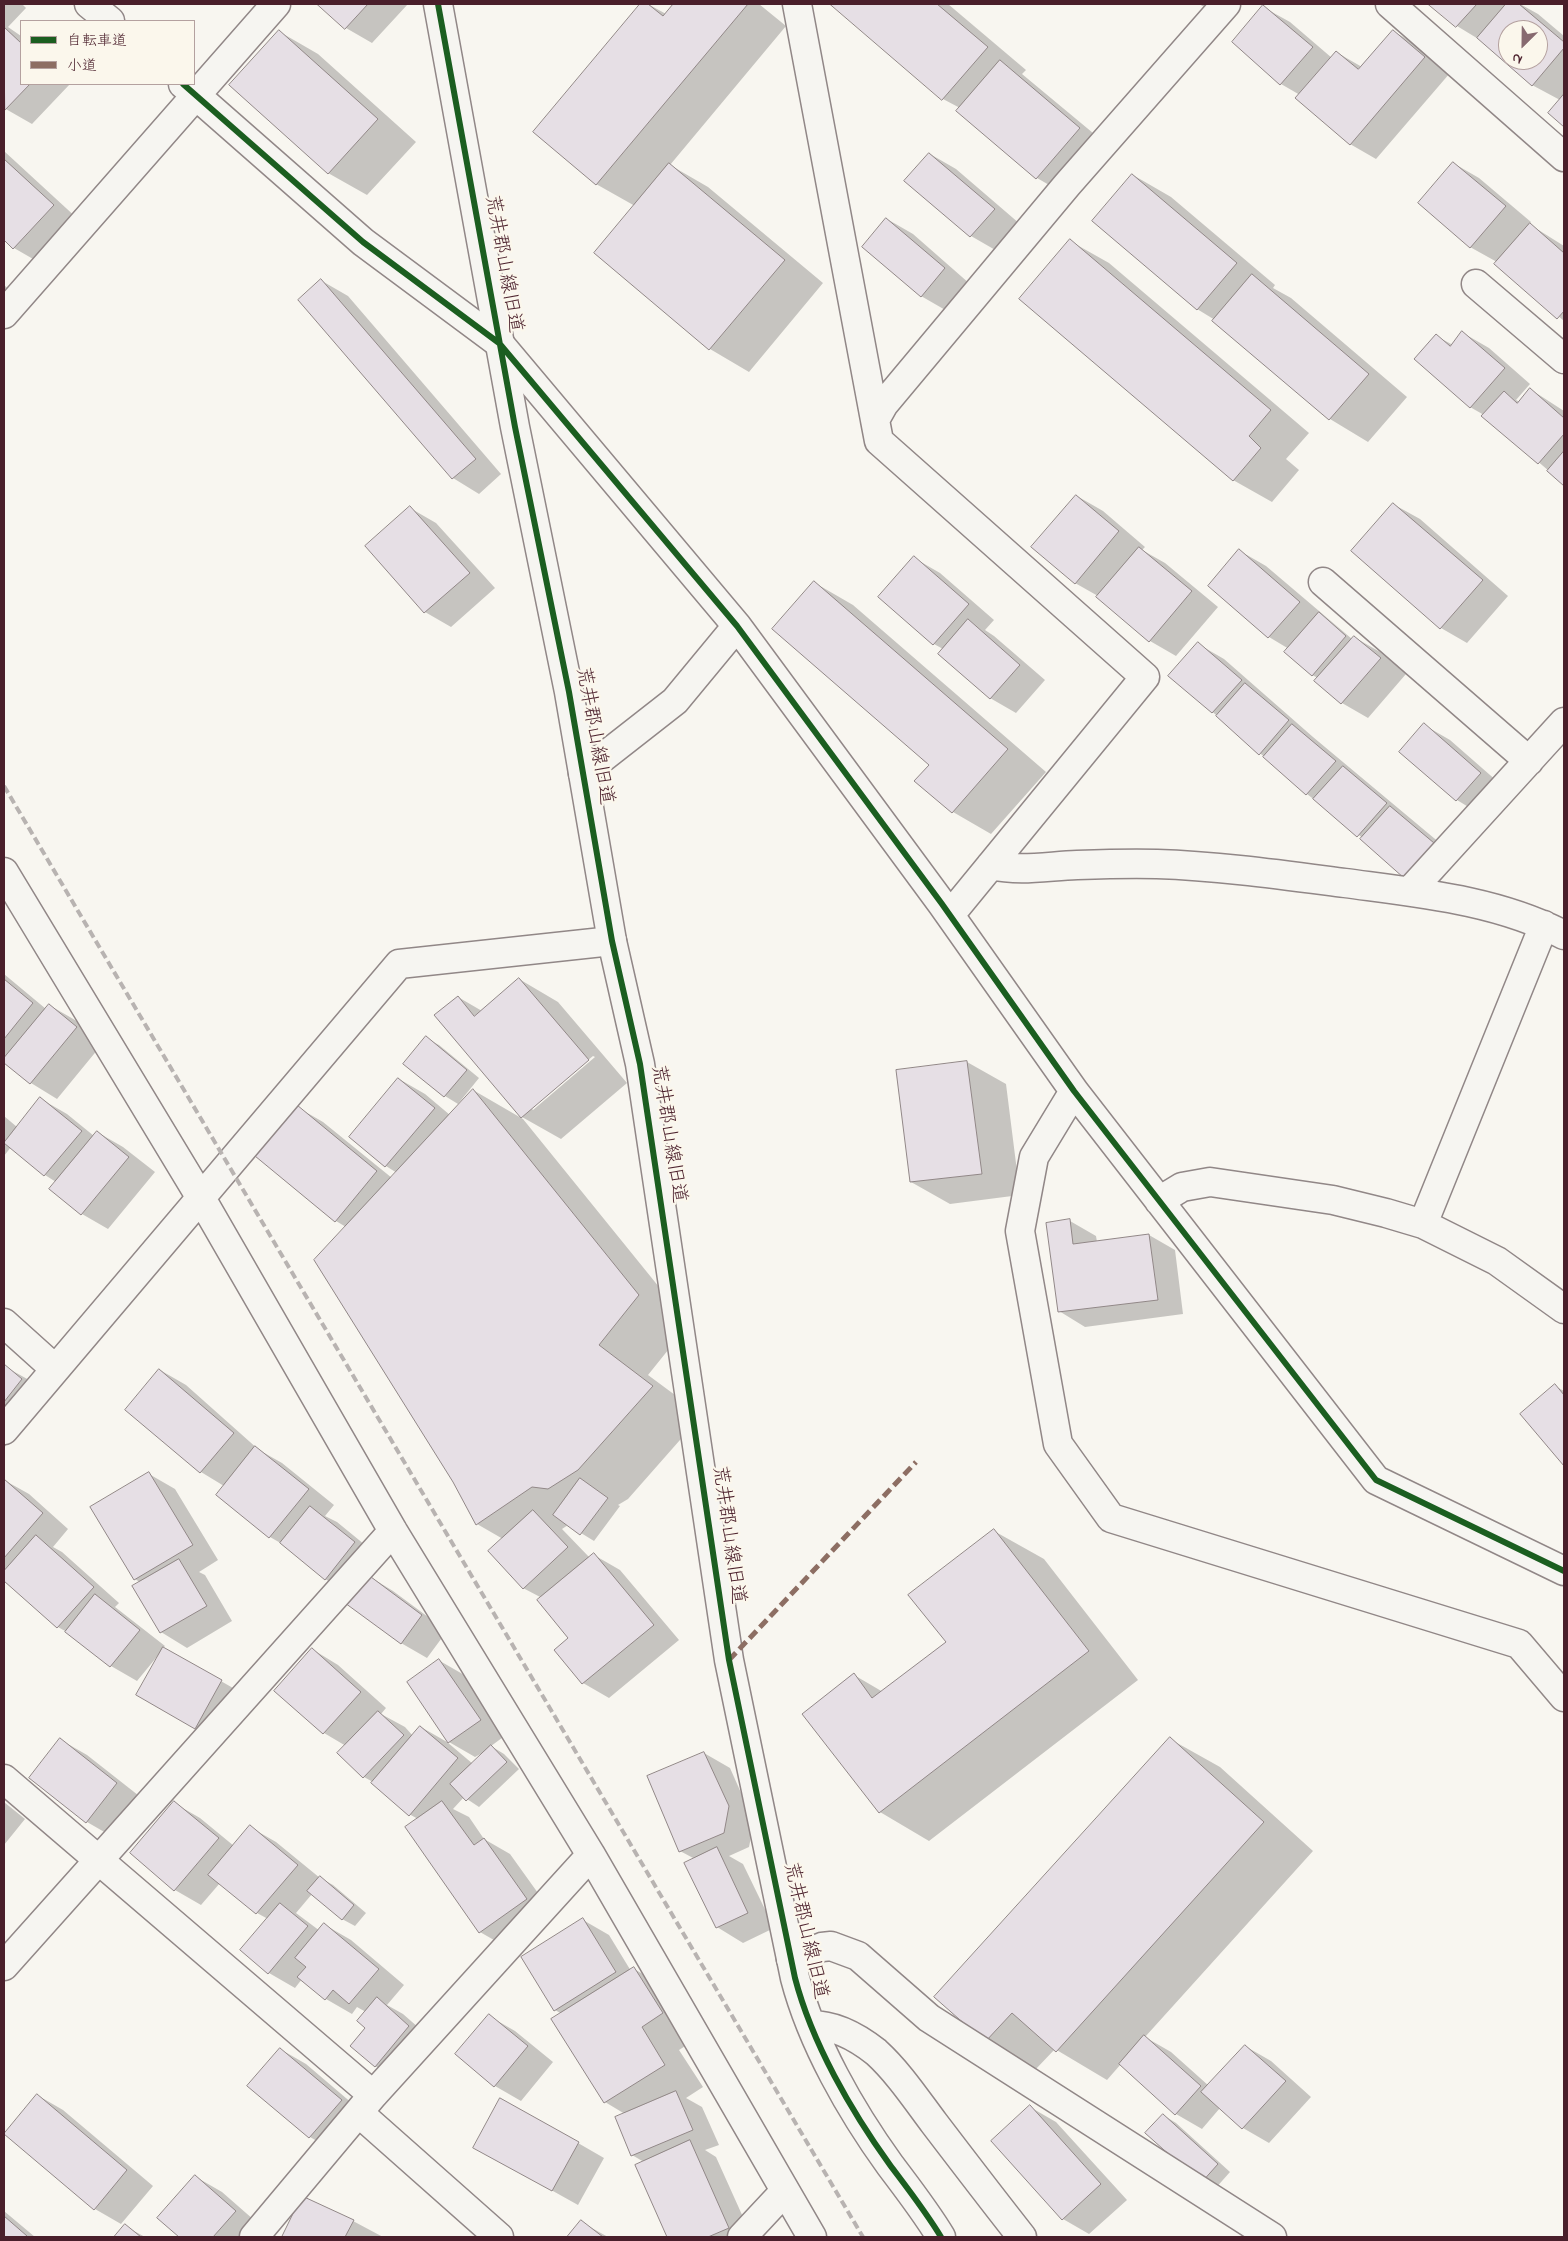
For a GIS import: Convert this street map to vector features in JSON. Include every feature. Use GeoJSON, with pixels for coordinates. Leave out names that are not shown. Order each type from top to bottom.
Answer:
{"type":"FeatureCollection","features":[{"type":"Feature","properties":{"kind":"street"},"geometry":{"type":"LineString","coordinates":[[89,4],[109,20]]}},
{"type":"Feature","properties":{"kind":"street"},"geometry":{"type":"LineString","coordinates":[[195,84],[276,4]]}},
{"type":"Feature","properties":{"kind":"street","name":"荒井郡山線旧道"},"geometry":{"type":"LineString","coordinates":[[438,4],[500,343],[569,692],[612,941],[640,1064],[729,1660],[791,1959],[800,1998],[811,2026],[848,2100],[889,2164],[927,2214],[940,2237]]}},
{"type":"Feature","properties":{"kind":"street"},"geometry":{"type":"LineString","coordinates":[[797,4],[879,441],[1146,677],[950,915]]}},
{"type":"Feature","properties":{"kind":"street"},"geometry":{"type":"LineString","coordinates":[[875,420],[884,404],[1061,192],[1226,4]]}},
{"type":"Feature","properties":{"kind":"street"},"geometry":{"type":"LineString","coordinates":[[1390,4],[1564,157]]}},
{"type":"Feature","properties":{"kind":"street"},"geometry":{"type":"LineString","coordinates":[[4,314],[190,89],[363,242],[500,343],[737,626],[950,915],[1074,1091],[1376,1480],[1564,1571]]}},
{"type":"Feature","properties":{"kind":"street"},"geometry":{"type":"LineString","coordinates":[[1476,284],[1564,359]]}},
{"type":"Feature","properties":{"kind":"street"},"geometry":{"type":"LineString","coordinates":[[1323,582],[1529,761]]}},
{"type":"Feature","properties":{"kind":"street"},"geometry":{"type":"LineString","coordinates":[[583,773],[675,701],[737,626]]}},
{"type":"Feature","properties":{"kind":"street"},"geometry":{"type":"LineString","coordinates":[[1410,892],[1564,722]]}},
{"type":"Feature","properties":{"kind":"street"},"geometry":{"type":"LineString","coordinates":[[991,866],[1028,870],[1076,865],[1157,864],[1297,876],[1472,902],[1554,930],[1423,1224]]}},
{"type":"Feature","properties":{"kind":"street"},"geometry":{"type":"LineString","coordinates":[[4,872],[201,1198],[393,1531],[591,1855],[812,2237]]}},
{"type":"Feature","properties":{"kind":"street"},"geometry":{"type":"LineString","coordinates":[[4,1430],[54,1368],[399,964],[612,941]]}},
{"type":"Feature","properties":{"kind":"street"},"geometry":{"type":"LineString","coordinates":[[1074,1091],[1034,1156],[1020,1231],[1058,1444],[1111,1518],[1519,1644],[1564,1696]]}},
{"type":"Feature","properties":{"kind":"street"},"geometry":{"type":"LineString","coordinates":[[1159,1201],[1182,1187],[1210,1182],[1333,1200],[1423,1224],[1497,1261],[1564,1309]]}},
{"type":"Feature","properties":{"kind":"street"},"geometry":{"type":"LineString","coordinates":[[4,1323],[54,1368]]}},
{"type":"Feature","properties":{"kind":"street"},"geometry":{"type":"LineString","coordinates":[[4,1966],[97,1859],[393,1531]]}},
{"type":"Feature","properties":{"kind":"street"},"geometry":{"type":"LineString","coordinates":[[4,1779],[97,1859],[366,2104],[500,2237]]}},
{"type":"Feature","properties":{"kind":"street"},"geometry":{"type":"LineString","coordinates":[[254,2237],[366,2104],[591,1855]]}},
{"type":"Feature","properties":{"kind":"street"},"geometry":{"type":"LineString","coordinates":[[791,1959],[822,1947],[830,1946],[858,1956],[929,2018],[1272,2237]]}},
{"type":"Feature","properties":{"kind":"street"},"geometry":{"type":"LineString","coordinates":[[811,2026],[823,2025],[840,2030],[859,2040],[877,2054],[910,2091],[1022,2237]]}},
{"type":"Feature","properties":{"kind":"street"},"geometry":{"type":"LineString","coordinates":[[742,2237],[785,2191]]}},
{"type":"Feature","properties":{"kind":"building"},"geometry":{"type":"Polygon","coordinates":[[[317,4],[368,4],[345,29],[317,4]]]}},
{"type":"Feature","properties":{"kind":"building"},"geometry":{"type":"Polygon","coordinates":[[[640,4],[648,4],[663,16],[673,4],[748,4],[596,185],[533,132],[640,4]]]}},
{"type":"Feature","properties":{"kind":"building"},"geometry":{"type":"Polygon","coordinates":[[[830,4],[937,4],[988,47],[942,100],[830,4]]]}},
{"type":"Feature","properties":{"kind":"building"},"geometry":{"type":"Polygon","coordinates":[[[1428,4],[1477,4],[1456,27],[1428,4]]]}},
{"type":"Feature","properties":{"kind":"building"},"geometry":{"type":"Polygon","coordinates":[[[1506,4],[1519,4],[1538,20],[1498,20],[1498,56],[1477,38],[1506,4]]]}},
{"type":"Feature","properties":{"kind":"building"},"geometry":{"type":"Polygon","coordinates":[[[1263,5],[1313,47],[1280,85],[1232,42],[1263,5]]]}},
{"type":"Feature","properties":{"kind":"building"},"geometry":{"type":"Polygon","coordinates":[[[4,27],[20,42],[20,85],[29,85],[5,110],[4,27]]]}},
{"type":"Feature","properties":{"kind":"building"},"geometry":{"type":"Polygon","coordinates":[[[1548,28],[1564,42],[1564,48],[1548,67],[1548,28]]]}},
{"type":"Feature","properties":{"kind":"building"},"geometry":{"type":"Polygon","coordinates":[[[279,30],[378,119],[328,174],[229,85],[279,30]]]}},
{"type":"Feature","properties":{"kind":"building"},"geometry":{"type":"Polygon","coordinates":[[[1393,30],[1425,57],[1350,145],[1295,98],[1336,51],[1358,69],[1393,30]]]}},
{"type":"Feature","properties":{"kind":"building"},"geometry":{"type":"Polygon","coordinates":[[[1000,60],[1080,128],[1036,179],[956,111],[1000,60]]]}},
{"type":"Feature","properties":{"kind":"building"},"geometry":{"type":"Polygon","coordinates":[[[1514,70],[1545,70],[1532,86],[1514,70]]]}},
{"type":"Feature","properties":{"kind":"building"},"geometry":{"type":"Polygon","coordinates":[[[1564,94],[1564,127],[1548,113],[1564,94]]]}},
{"type":"Feature","properties":{"kind":"building"},"geometry":{"type":"Polygon","coordinates":[[[929,153],[995,209],[970,237],[904,181],[929,153]]]}},
{"type":"Feature","properties":{"kind":"building"},"geometry":{"type":"Polygon","coordinates":[[[4,159],[54,205],[13,249],[4,240],[4,159]]]}},
{"type":"Feature","properties":{"kind":"building"},"geometry":{"type":"Polygon","coordinates":[[[1453,162],[1506,206],[1470,248],[1418,203],[1453,162]]]}},
{"type":"Feature","properties":{"kind":"building"},"geometry":{"type":"Polygon","coordinates":[[[669,163],[785,260],[709,350],[594,253],[669,163]]]}},
{"type":"Feature","properties":{"kind":"building"},"geometry":{"type":"Polygon","coordinates":[[[1132,174],[1237,263],[1197,310],[1092,221],[1132,174]]]}},
{"type":"Feature","properties":{"kind":"building"},"geometry":{"type":"Polygon","coordinates":[[[886,218],[945,268],[921,297],[862,247],[886,218]]]}},
{"type":"Feature","properties":{"kind":"building"},"geometry":{"type":"Polygon","coordinates":[[[1530,223],[1564,253],[1564,311],[1557,319],[1494,264],[1530,223]]]}},
{"type":"Feature","properties":{"kind":"building"},"geometry":{"type":"Polygon","coordinates":[[[1070,239],[1271,410],[1249,436],[1261,448],[1233,481],[1019,299],[1070,239]]]}},
{"type":"Feature","properties":{"kind":"building"},"geometry":{"type":"Polygon","coordinates":[[[1252,274],[1369,374],[1329,420],[1212,321],[1252,274]]]}},
{"type":"Feature","properties":{"kind":"building"},"geometry":{"type":"Polygon","coordinates":[[[321,279],[476,459],[452,479],[298,300],[321,279]]]}},
{"type":"Feature","properties":{"kind":"building"},"geometry":{"type":"Polygon","coordinates":[[[1462,331],[1505,368],[1470,408],[1414,359],[1436,334],[1450,346],[1462,331]]]}},
{"type":"Feature","properties":{"kind":"building"},"geometry":{"type":"Polygon","coordinates":[[[1530,388],[1564,418],[1564,434],[1538,464],[1481,416],[1504,391],[1517,403],[1530,388]]]}},
{"type":"Feature","properties":{"kind":"building"},"geometry":{"type":"Polygon","coordinates":[[[1564,451],[1564,486],[1547,471],[1564,451]]]}},
{"type":"Feature","properties":{"kind":"building"},"geometry":{"type":"Polygon","coordinates":[[[1076,495],[1119,531],[1075,584],[1031,547],[1076,495]]]}},
{"type":"Feature","properties":{"kind":"building"},"geometry":{"type":"Polygon","coordinates":[[[1393,503],[1483,580],[1440,629],[1351,551],[1393,503]]]}},
{"type":"Feature","properties":{"kind":"building"},"geometry":{"type":"Polygon","coordinates":[[[410,506],[470,573],[424,613],[365,546],[410,506]]]}},
{"type":"Feature","properties":{"kind":"building"},"geometry":{"type":"Polygon","coordinates":[[[1139,547],[1192,591],[1149,642],[1096,597],[1139,547]]]}},
{"type":"Feature","properties":{"kind":"building"},"geometry":{"type":"Polygon","coordinates":[[[1239,549],[1300,602],[1268,638],[1208,586],[1239,549]]]}},
{"type":"Feature","properties":{"kind":"building"},"geometry":{"type":"Polygon","coordinates":[[[914,556],[969,604],[933,645],[878,597],[914,556]]]}},
{"type":"Feature","properties":{"kind":"building"},"geometry":{"type":"Polygon","coordinates":[[[814,581],[1008,749],[952,813],[914,781],[929,765],[772,629],[814,581]]]}},
{"type":"Feature","properties":{"kind":"building"},"geometry":{"type":"Polygon","coordinates":[[[1319,612],[1346,636],[1312,676],[1284,652],[1319,612]]]}},
{"type":"Feature","properties":{"kind":"building"},"geometry":{"type":"Polygon","coordinates":[[[968,619],[1020,665],[990,699],[938,654],[968,619]]]}},
{"type":"Feature","properties":{"kind":"building"},"geometry":{"type":"Polygon","coordinates":[[[1354,636],[1381,658],[1341,704],[1314,681],[1354,636]]]}},
{"type":"Feature","properties":{"kind":"building"},"geometry":{"type":"Polygon","coordinates":[[[1198,642],[1242,680],[1212,713],[1168,676],[1198,642]]]}},
{"type":"Feature","properties":{"kind":"building"},"geometry":{"type":"Polygon","coordinates":[[[1245,683],[1289,720],[1259,755],[1216,716],[1245,683]]]}},
{"type":"Feature","properties":{"kind":"building"},"geometry":{"type":"Polygon","coordinates":[[[1424,723],[1481,773],[1456,801],[1399,752],[1424,723]]]}},
{"type":"Feature","properties":{"kind":"building"},"geometry":{"type":"Polygon","coordinates":[[[1292,724],[1336,761],[1306,795],[1263,757],[1292,724]]]}},
{"type":"Feature","properties":{"kind":"building"},"geometry":{"type":"Polygon","coordinates":[[[1343,766],[1387,803],[1357,837],[1313,799],[1343,766]]]}},
{"type":"Feature","properties":{"kind":"building"},"geometry":{"type":"Polygon","coordinates":[[[1390,806],[1434,843],[1404,878],[1360,839],[1390,806]]]}},
{"type":"Feature","properties":{"kind":"building"},"geometry":{"type":"Polygon","coordinates":[[[519,978],[589,1060],[521,1118],[434,1015],[458,996],[474,1016],[519,978]]]}},
{"type":"Feature","properties":{"kind":"building"},"geometry":{"type":"Polygon","coordinates":[[[4,979],[33,1003],[4,1039],[4,979]]]}},
{"type":"Feature","properties":{"kind":"building"},"geometry":{"type":"Polygon","coordinates":[[[49,1004],[77,1027],[30,1084],[4,1063],[4,1058],[49,1004]]]}},
{"type":"Feature","properties":{"kind":"building"},"geometry":{"type":"Polygon","coordinates":[[[426,1036],[467,1070],[444,1097],[403,1064],[426,1036]]]}},
{"type":"Feature","properties":{"kind":"building"},"geometry":{"type":"Polygon","coordinates":[[[967,1061],[982,1174],[910,1182],[896,1070],[967,1061]]]}},
{"type":"Feature","properties":{"kind":"building"},"geometry":{"type":"Polygon","coordinates":[[[398,1078],[435,1108],[385,1167],[349,1137],[398,1078]]]}},
{"type":"Feature","properties":{"kind":"building"},"geometry":{"type":"Polygon","coordinates":[[[473,1089],[639,1295],[599,1345],[653,1386],[578,1470],[548,1489],[532,1487],[476,1525],[453,1482],[314,1260],[473,1089]]]}},
{"type":"Feature","properties":{"kind":"building"},"geometry":{"type":"Polygon","coordinates":[[[40,1097],[82,1131],[44,1176],[4,1143],[40,1097]]]}},
{"type":"Feature","properties":{"kind":"building"},"geometry":{"type":"Polygon","coordinates":[[[297,1105],[377,1171],[335,1222],[255,1156],[297,1105]]]}},
{"type":"Feature","properties":{"kind":"building"},"geometry":{"type":"Polygon","coordinates":[[[97,1131],[129,1157],[81,1215],[49,1189],[97,1131]]]}},
{"type":"Feature","properties":{"kind":"building"},"geometry":{"type":"Polygon","coordinates":[[[1070,1219],[1073,1244],[1149,1234],[1158,1300],[1058,1312],[1046,1223],[1070,1219]]]}},
{"type":"Feature","properties":{"kind":"building"},"geometry":{"type":"Polygon","coordinates":[[[4,1364],[22,1379],[4,1402],[4,1364]]]}},
{"type":"Feature","properties":{"kind":"building"},"geometry":{"type":"Polygon","coordinates":[[[159,1369],[234,1433],[200,1473],[125,1410],[159,1369]]]}},
{"type":"Feature","properties":{"kind":"building"},"geometry":{"type":"Polygon","coordinates":[[[1555,1384],[1564,1395],[1564,1466],[1520,1414],[1555,1384]]]}},
{"type":"Feature","properties":{"kind":"building"},"geometry":{"type":"Polygon","coordinates":[[[255,1446],[309,1489],[269,1538],[216,1495],[255,1446]]]}},
{"type":"Feature","properties":{"kind":"building"},"geometry":{"type":"Polygon","coordinates":[[[149,1472],[193,1545],[134,1580],[90,1507],[149,1472]]]}},
{"type":"Feature","properties":{"kind":"building"},"geometry":{"type":"Polygon","coordinates":[[[580,1478],[608,1498],[580,1535],[553,1515],[580,1478]]]}},
{"type":"Feature","properties":{"kind":"building"},"geometry":{"type":"Polygon","coordinates":[[[4,1479],[43,1513],[4,1558],[4,1479]]]}},
{"type":"Feature","properties":{"kind":"building"},"geometry":{"type":"Polygon","coordinates":[[[310,1506],[355,1542],[325,1580],[280,1543],[310,1506]]]}},
{"type":"Feature","properties":{"kind":"building"},"geometry":{"type":"Polygon","coordinates":[[[533,1510],[568,1547],[523,1589],[488,1551],[533,1510]]]}},
{"type":"Feature","properties":{"kind":"building"},"geometry":{"type":"Polygon","coordinates":[[[994,1529],[1089,1651],[879,1813],[802,1714],[854,1673],[872,1698],[946,1642],[908,1595],[994,1529]]]}},
{"type":"Feature","properties":{"kind":"building"},"geometry":{"type":"Polygon","coordinates":[[[36,1535],[94,1587],[57,1628],[4,1581],[4,1571],[36,1535]]]}},
{"type":"Feature","properties":{"kind":"building"},"geometry":{"type":"Polygon","coordinates":[[[594,1553],[654,1625],[582,1684],[554,1650],[568,1638],[537,1600],[594,1553]]]}},
{"type":"Feature","properties":{"kind":"building"},"geometry":{"type":"Polygon","coordinates":[[[179,1559],[207,1606],[160,1633],[132,1586],[179,1559]]]}},
{"type":"Feature","properties":{"kind":"building"},"geometry":{"type":"Polygon","coordinates":[[[367,1574],[422,1615],[401,1644],[345,1603],[367,1574]]]}},
{"type":"Feature","properties":{"kind":"building"},"geometry":{"type":"Polygon","coordinates":[[[95,1594],[140,1630],[110,1667],[65,1632],[95,1594]]]}},
{"type":"Feature","properties":{"kind":"building"},"geometry":{"type":"Polygon","coordinates":[[[163,1647],[222,1680],[195,1729],[136,1695],[163,1647]]]}},
{"type":"Feature","properties":{"kind":"building"},"geometry":{"type":"Polygon","coordinates":[[[312,1648],[361,1692],[323,1734],[274,1691],[312,1648]]]}},
{"type":"Feature","properties":{"kind":"building"},"geometry":{"type":"Polygon","coordinates":[[[439,1659],[481,1720],[448,1743],[407,1682],[439,1659]]]}},
{"type":"Feature","properties":{"kind":"building"},"geometry":{"type":"Polygon","coordinates":[[[378,1711],[404,1735],[363,1778],[337,1753],[378,1711]]]}},
{"type":"Feature","properties":{"kind":"building"},"geometry":{"type":"Polygon","coordinates":[[[420,1726],[458,1758],[409,1816],[371,1783],[420,1726]]]}},
{"type":"Feature","properties":{"kind":"building"},"geometry":{"type":"Polygon","coordinates":[[[1170,1737],[1264,1822],[1056,2052],[1012,2013],[985,2042],[934,1997],[1170,1737]]]}},
{"type":"Feature","properties":{"kind":"building"},"geometry":{"type":"Polygon","coordinates":[[[60,1738],[117,1783],[86,1823],[29,1778],[60,1738]]]}},
{"type":"Feature","properties":{"kind":"building"},"geometry":{"type":"Polygon","coordinates":[[[491,1745],[507,1762],[466,1801],[450,1784],[491,1745]]]}},
{"type":"Feature","properties":{"kind":"building"},"geometry":{"type":"Polygon","coordinates":[[[704,1752],[729,1806],[724,1833],[679,1852],[647,1776],[704,1752]]]}},
{"type":"Feature","properties":{"kind":"building"},"geometry":{"type":"Polygon","coordinates":[[[174,1801],[219,1838],[174,1891],[130,1853],[174,1801]]]}},
{"type":"Feature","properties":{"kind":"building"},"geometry":{"type":"Polygon","coordinates":[[[442,1801],[474,1845],[484,1838],[527,1899],[479,1933],[405,1827],[442,1801]]]}},
{"type":"Feature","properties":{"kind":"building"},"geometry":{"type":"Polygon","coordinates":[[[250,1825],[298,1865],[256,1914],[208,1875],[250,1825]]]}},
{"type":"Feature","properties":{"kind":"building"},"geometry":{"type":"Polygon","coordinates":[[[717,1847],[748,1913],[716,1928],[684,1863],[717,1847]]]}},
{"type":"Feature","properties":{"kind":"building"},"geometry":{"type":"Polygon","coordinates":[[[320,1876],[354,1905],[342,1920],[307,1891],[320,1876]]]}},
{"type":"Feature","properties":{"kind":"building"},"geometry":{"type":"Polygon","coordinates":[[[280,1903],[308,1926],[268,1974],[240,1950],[280,1903]]]}},
{"type":"Feature","properties":{"kind":"building"},"geometry":{"type":"Polygon","coordinates":[[[583,1918],[616,1972],[554,2011],[521,1957],[583,1918]]]}},
{"type":"Feature","properties":{"kind":"building"},"geometry":{"type":"Polygon","coordinates":[[[324,1923],[379,1969],[349,2004],[333,1990],[325,2000],[297,1977],[306,1967],[295,1958],[324,1923]]]}},
{"type":"Feature","properties":{"kind":"building"},"geometry":{"type":"Polygon","coordinates":[[[634,1967],[663,2013],[642,2027],[665,2065],[604,2103],[551,2019],[634,1967]]]}},
{"type":"Feature","properties":{"kind":"building"},"geometry":{"type":"Polygon","coordinates":[[[377,1997],[409,2026],[375,2067],[350,2046],[365,2028],[357,2021],[377,1997]]]}},
{"type":"Feature","properties":{"kind":"building"},"geometry":{"type":"Polygon","coordinates":[[[489,2014],[528,2046],[494,2087],[455,2054],[489,2014]]]}},
{"type":"Feature","properties":{"kind":"building"},"geometry":{"type":"Polygon","coordinates":[[[1144,2035],[1201,2086],[1175,2115],[1119,2064],[1144,2035]]]}},
{"type":"Feature","properties":{"kind":"building"},"geometry":{"type":"Polygon","coordinates":[[[1245,2045],[1286,2081],[1242,2129],[1201,2092],[1245,2045]]]}},
{"type":"Feature","properties":{"kind":"building"},"geometry":{"type":"Polygon","coordinates":[[[280,2048],[342,2100],[309,2138],[247,2086],[280,2048]]]}},
{"type":"Feature","properties":{"kind":"building"},"geometry":{"type":"Polygon","coordinates":[[[676,2091],[693,2130],[631,2156],[615,2117],[676,2091]]]}},
{"type":"Feature","properties":{"kind":"building"},"geometry":{"type":"Polygon","coordinates":[[[37,2094],[127,2170],[94,2210],[4,2134],[37,2094]]]}},
{"type":"Feature","properties":{"kind":"building"},"geometry":{"type":"Polygon","coordinates":[[[500,2098],[579,2142],[552,2191],[473,2148],[500,2098]]]}},
{"type":"Feature","properties":{"kind":"building"},"geometry":{"type":"Polygon","coordinates":[[[1030,2105],[1101,2184],[1062,2220],[991,2141],[1030,2105]]]}},
{"type":"Feature","properties":{"kind":"building"},"geometry":{"type":"Polygon","coordinates":[[[1163,2114],[1218,2164],[1201,2183],[1145,2133],[1163,2114]]]}},
{"type":"Feature","properties":{"kind":"building"},"geometry":{"type":"Polygon","coordinates":[[[690,2140],[729,2228],[708,2237],[667,2237],[635,2165],[690,2140]]]}},
{"type":"Feature","properties":{"kind":"building"},"geometry":{"type":"Polygon","coordinates":[[[195,2175],[236,2211],[213,2237],[179,2237],[157,2218],[195,2175]]]}},
{"type":"Feature","properties":{"kind":"building"},"geometry":{"type":"Polygon","coordinates":[[[302,2196],[354,2220],[345,2237],[282,2237],[302,2196]]]}},
{"type":"Feature","properties":{"kind":"building"},"geometry":{"type":"Polygon","coordinates":[[[4,2216],[27,2236],[4,2237],[4,2216]]]}},
{"type":"Feature","properties":{"kind":"building"},"geometry":{"type":"Polygon","coordinates":[[[581,2220],[603,2237],[567,2237],[581,2220]]]}},
{"type":"Feature","properties":{"kind":"building"},"geometry":{"type":"Polygon","coordinates":[[[125,2224],[141,2237],[114,2237],[125,2224]]]}},
{"type":"Feature","properties":{"kind":"railway"},"geometry":{"type":"LineString","coordinates":[[4,786],[863,2237]]}},
{"type":"Feature","properties":{"kind":"marked path"},"geometry":{"type":"LineString","coordinates":[[729,1660],[916,1462]]}},
{"type":"Feature","properties":{"kind":"cycle path"},"geometry":{"type":"LineString","coordinates":[[438,4],[515,427],[569,692],[612,941],[640,1064],[729,1660],[795,1978],[802,2002],[834,2076],[875,2144],[941,2237]]}},
{"type":"Feature","properties":{"kind":"cycle path"},"geometry":{"type":"LineString","coordinates":[[184,85],[363,242],[499,343],[737,626],[942,904],[1074,1091],[1376,1480],[1564,1571]]}}]}
